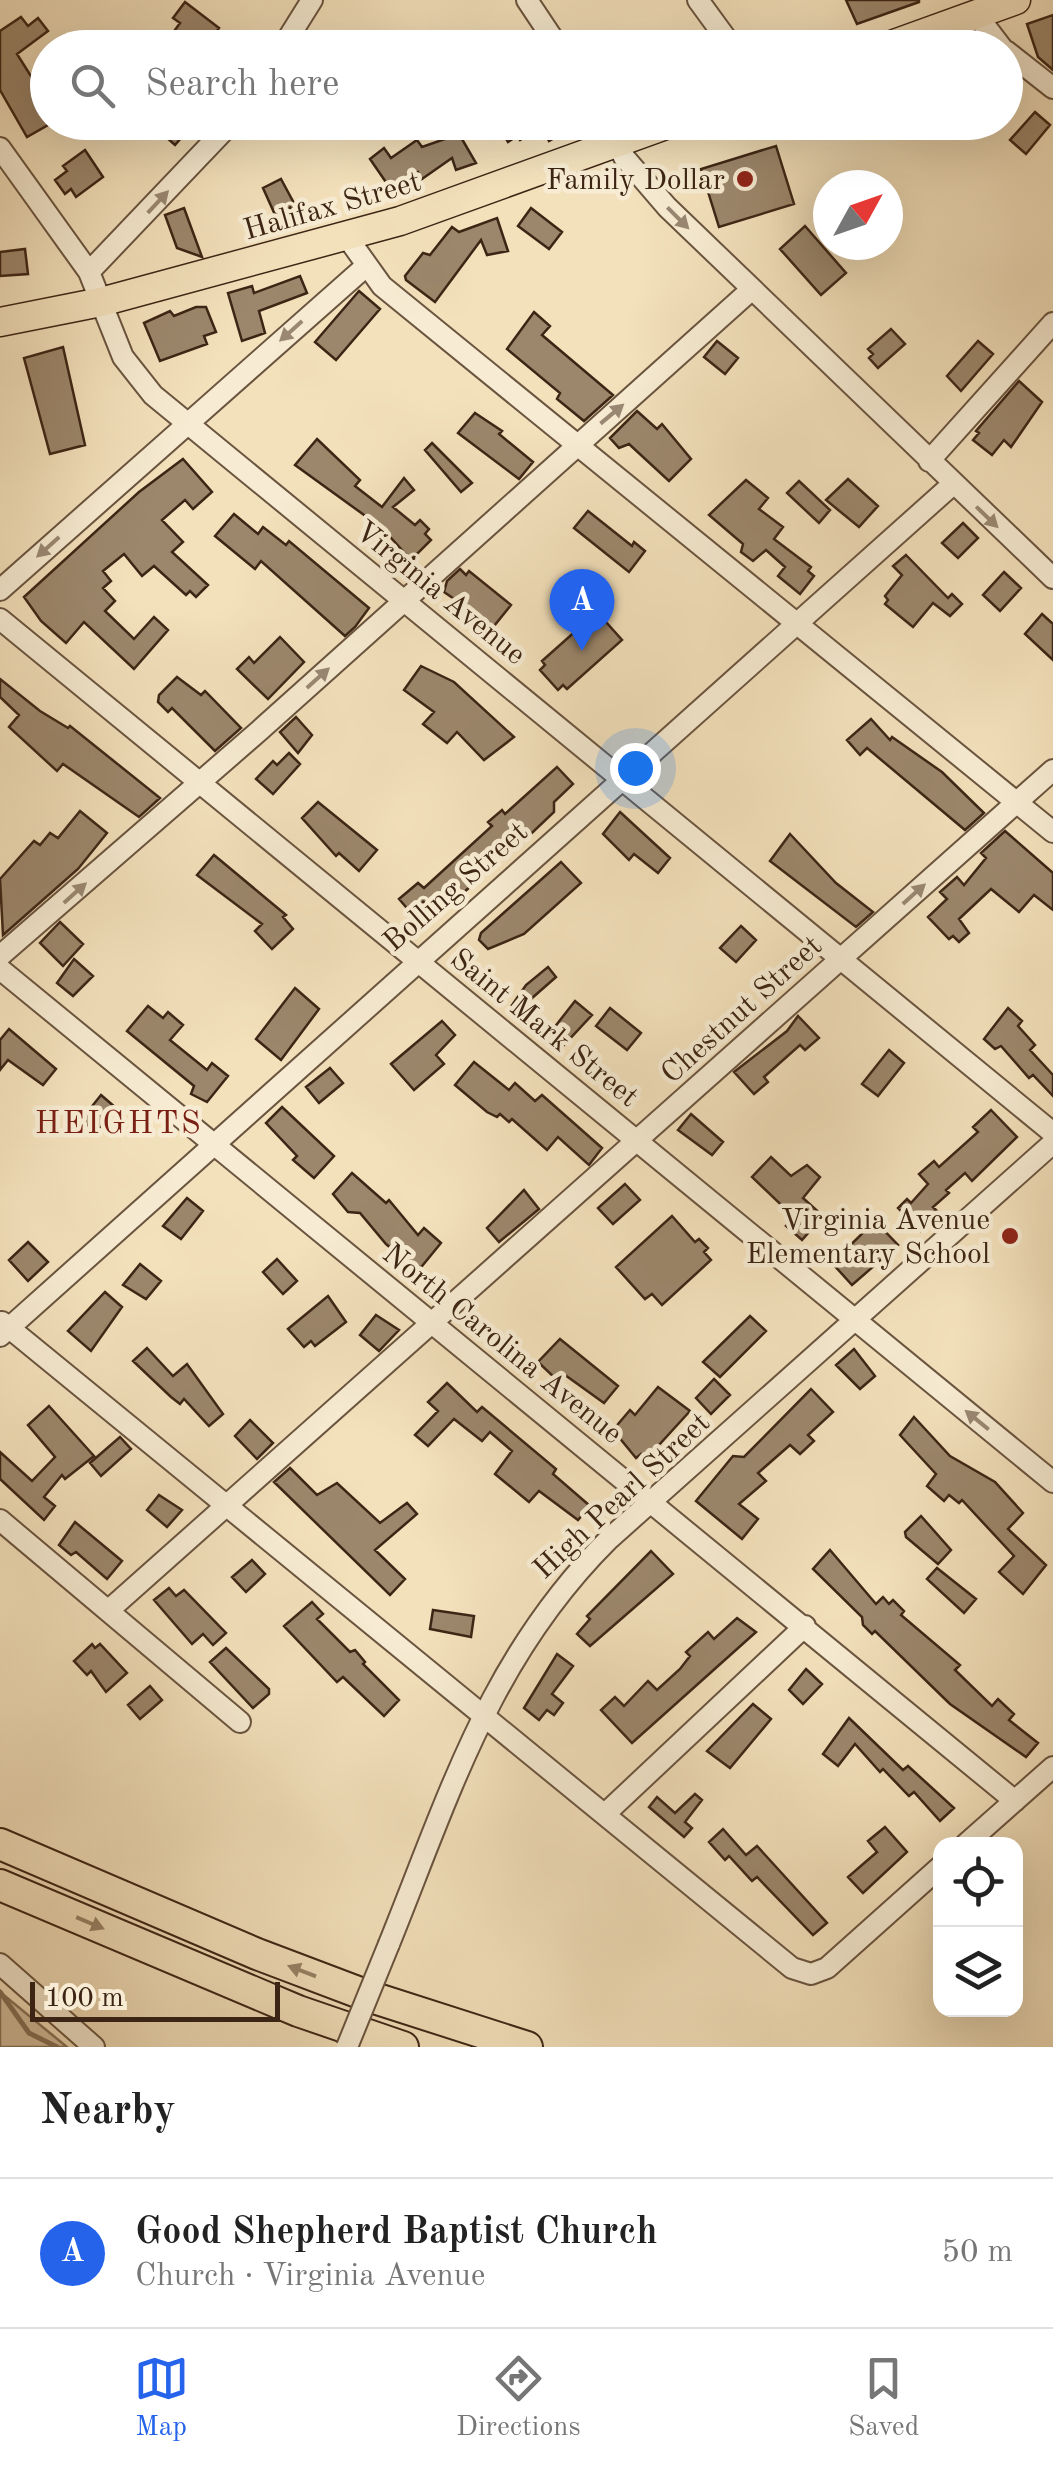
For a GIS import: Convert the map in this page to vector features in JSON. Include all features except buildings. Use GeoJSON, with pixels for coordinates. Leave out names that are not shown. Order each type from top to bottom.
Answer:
{"type":"FeatureCollection","features":[{"type":"Feature","properties":{"kind":"highway"},"geometry":{"type":"LineString","coordinates":[[0,1844],[276,1961],[527,2047]]}},
{"type":"Feature","properties":{"kind":"highway"},"geometry":{"type":"LineString","coordinates":[[0,1886],[298,2011],[403,2047]]}},
{"type":"Feature","properties":{"kind":"main road"},"geometry":{"type":"LineString","coordinates":[[933,30],[1016,0]]}},
{"type":"Feature","properties":{"kind":"main road","name":"Halifax Street"},"geometry":{"type":"LineString","coordinates":[[0,322],[101,302],[347,237],[595,140]]}},
{"type":"Feature","properties":{"kind":"street"},"geometry":{"type":"LineString","coordinates":[[293,30],[312,0]]}},
{"type":"Feature","properties":{"kind":"street"},"geometry":{"type":"LineString","coordinates":[[527,0],[546,30]]}},
{"type":"Feature","properties":{"kind":"street"},"geometry":{"type":"LineString","coordinates":[[698,0],[719,30]]}},
{"type":"Feature","properties":{"kind":"street"},"geometry":{"type":"LineString","coordinates":[[976,14],[989,30]]}},
{"type":"Feature","properties":{"kind":"street"},"geometry":{"type":"LineString","coordinates":[[1023,64],[1053,88]]}},
{"type":"Feature","properties":{"kind":"street"},"geometry":{"type":"LineString","coordinates":[[89,272],[215,140]]}},
{"type":"Feature","properties":{"kind":"street"},"geometry":{"type":"LineString","coordinates":[[617,140],[636,174],[1053,578]]}},
{"type":"Feature","properties":{"kind":"street","name":"Virginia Avenue"},"geometry":{"type":"LineString","coordinates":[[0,148],[89,272],[122,358],[153,395],[1053,1133]]}},
{"type":"Feature","properties":{"kind":"street"},"geometry":{"type":"LineString","coordinates":[[347,237],[382,286],[1053,832]]}},
{"type":"Feature","properties":{"kind":"street"},"geometry":{"type":"LineString","coordinates":[[0,590],[365,267]]}},
{"type":"Feature","properties":{"kind":"street"},"geometry":{"type":"LineString","coordinates":[[0,956],[752,290]]}},
{"type":"Feature","properties":{"kind":"street"},"geometry":{"type":"LineString","coordinates":[[929,461],[1053,323]]}},
{"type":"Feature","properties":{"kind":"street","name":"Bolling Street"},"geometry":{"type":"LineString","coordinates":[[3,1328],[953,484]]}},
{"type":"Feature","properties":{"kind":"street","name":"Saint Mark Street"},"geometry":{"type":"LineString","coordinates":[[0,619],[1053,1482]]}},
{"type":"Feature","properties":{"kind":"street","name":"Chestnut Street"},"geometry":{"type":"LineString","coordinates":[[109,1610],[1053,770]]}},
{"type":"Feature","properties":{"kind":"street","name":"North Carolina Avenue"},"geometry":{"type":"LineString","coordinates":[[0,969],[1015,1801]]}},
{"type":"Feature","properties":{"kind":"street","name":"High Pearl Street"},"geometry":{"type":"LineString","coordinates":[[347,2047],[484,1716],[520,1645],[546,1607],[576,1572],[651,1502],[1053,1143]]}},
{"type":"Feature","properties":{"kind":"street"},"geometry":{"type":"LineString","coordinates":[[3,1328],[225,1504],[775,1957],[803,1973],[827,1968],[933,1873]]}},
{"type":"Feature","properties":{"kind":"street"},"geometry":{"type":"LineString","coordinates":[[0,1520],[240,1722]]}},
{"type":"Feature","properties":{"kind":"street"},"geometry":{"type":"LineString","coordinates":[[605,1814],[805,1626]]}},
{"type":"Feature","properties":{"kind":"street"},"geometry":{"type":"LineString","coordinates":[[974,1837],[1053,1767]]}},
{"type":"Feature","properties":{"kind":"street"},"geometry":{"type":"LineString","coordinates":[[0,1964],[94,2047]]}},
{"type":"Feature","properties":{"kind":"shaded area"},"geometry":{"type":"Polygon","coordinates":[[[0,1992],[67,2047],[0,2047],[0,1992]]]}},
{"type":"Feature","properties":{"kind":"waterway"},"geometry":{"type":"LineString","coordinates":[[0,1992],[29,2033],[57,2047]]}},
{"type":"Feature","properties":{"kind":"place","name":"Family Dollar"},"geometry":{"type":"Point","coordinates":[745,179]}},
{"type":"Feature","properties":{"kind":"place","name":"Good Shepherd Baptist Church"},"geometry":{"type":"Point","coordinates":[582,651]}},
{"type":"Feature","properties":{"kind":"place","name":"Virginia Avenue Elementary School"},"geometry":{"type":"Point","coordinates":[1010,1236]}},
{"type":"Feature","properties":{"kind":"district","name":"HEIGHTS"},"geometry":{"type":"Point","coordinates":[119,1122]}}]}
